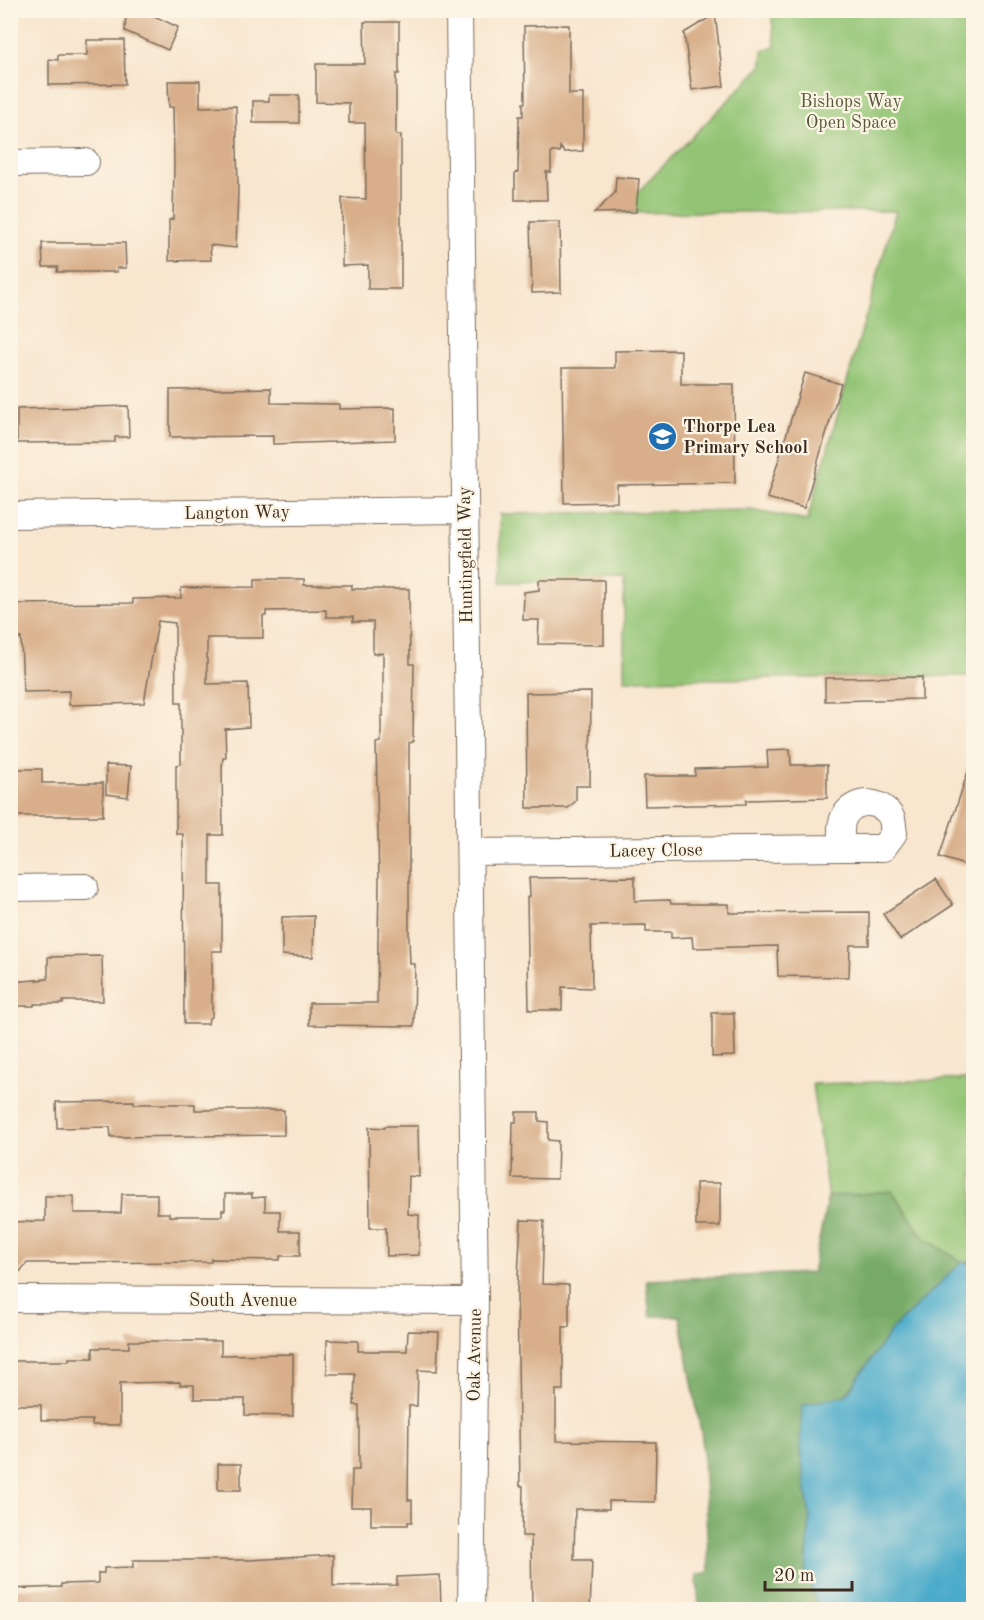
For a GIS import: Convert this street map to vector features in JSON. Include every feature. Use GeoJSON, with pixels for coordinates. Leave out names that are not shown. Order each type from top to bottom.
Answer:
{"type":"FeatureCollection","features":[{"type":"Feature","properties":{"kind":"street","name":"Huntingfield Way"},"geometry":{"type":"LineString","coordinates":[[459,10],[473,1100]]}},
{"type":"Feature","properties":{"kind":"street"},"geometry":{"type":"LineString","coordinates":[[10,163],[86,162]]}},
{"type":"Feature","properties":{"kind":"street","name":"Langton Way"},"geometry":{"type":"LineString","coordinates":[[10,515],[464,510]]}},
{"type":"Feature","properties":{"kind":"street","name":"Lacey Close"},"geometry":{"type":"LineString","coordinates":[[470,852],[842,848]]}},
{"type":"Feature","properties":{"kind":"street"},"geometry":{"type":"LineString","coordinates":[[10,888],[85,887]]}},
{"type":"Feature","properties":{"kind":"street","name":"Oak Avenue"},"geometry":{"type":"LineString","coordinates":[[471,1610],[475,1301],[473,1100]]}},
{"type":"Feature","properties":{"kind":"street","name":"South Avenue"},"geometry":{"type":"LineString","coordinates":[[10,1299],[475,1301]]}},
{"type":"Feature","properties":{"kind":"green space","name":"Bishops Way Open Space"},"geometry":{"type":"Polygon","coordinates":[[[771,11],[973,11],[973,676],[624,680],[624,580],[501,582],[500,514],[751,510],[807,521],[896,211],[617,213],[758,70],[762,64],[763,50],[775,46],[771,11]]]}},
{"type":"Feature","properties":{"kind":"green space"},"geometry":{"type":"Polygon","coordinates":[[[973,1079],[973,1262],[962,1262],[923,1237],[892,1191],[828,1197],[812,1084],[973,1079]]]}},
{"type":"Feature","properties":{"kind":"green space"},"geometry":{"type":"Polygon","coordinates":[[[892,1191],[923,1237],[962,1262],[891,1331],[846,1395],[800,1449],[810,1517],[806,1573],[818,1609],[699,1609],[697,1575],[709,1572],[702,1438],[680,1316],[650,1316],[646,1280],[812,1273],[828,1197],[892,1191]]]}},
{"type":"Feature","properties":{"kind":"water"},"geometry":{"type":"Polygon","coordinates":[[[962,1262],[974,1265],[973,1609],[818,1609],[806,1573],[810,1517],[800,1449],[802,1405],[846,1395],[891,1331],[962,1262]]]}},
{"type":"Feature","properties":{"kind":"building"},"geometry":{"type":"Polygon","coordinates":[[[126,10],[141,10],[178,27],[168,50],[125,31],[126,10]]]}},
{"type":"Feature","properties":{"kind":"building"},"geometry":{"type":"Polygon","coordinates":[[[715,14],[724,86],[692,90],[684,33],[715,14]]]}},
{"type":"Feature","properties":{"kind":"building"},"geometry":{"type":"Polygon","coordinates":[[[364,22],[399,22],[396,135],[401,135],[401,289],[368,289],[368,265],[342,266],[342,198],[366,199],[365,123],[349,123],[349,103],[316,102],[316,64],[365,64],[364,22]]]}},
{"type":"Feature","properties":{"kind":"building"},"geometry":{"type":"Polygon","coordinates":[[[569,25],[569,94],[583,94],[583,151],[564,152],[560,147],[560,152],[551,152],[551,172],[546,172],[547,200],[515,200],[519,116],[523,116],[523,103],[525,103],[524,26],[569,25]]]}},
{"type":"Feature","properties":{"kind":"building"},"geometry":{"type":"Polygon","coordinates":[[[87,40],[124,40],[125,84],[49,85],[49,59],[58,60],[58,55],[87,55],[87,40]]]}},
{"type":"Feature","properties":{"kind":"building"},"geometry":{"type":"Polygon","coordinates":[[[168,81],[200,81],[200,107],[236,106],[238,189],[236,248],[210,245],[211,260],[169,261],[169,220],[173,219],[174,164],[173,107],[169,107],[168,81]]]}},
{"type":"Feature","properties":{"kind":"building"},"geometry":{"type":"Polygon","coordinates":[[[269,95],[299,95],[299,123],[253,123],[253,101],[269,101],[269,95]]]}},
{"type":"Feature","properties":{"kind":"building"},"geometry":{"type":"Polygon","coordinates":[[[616,177],[639,179],[636,212],[594,213],[615,193],[616,177]]]}},
{"type":"Feature","properties":{"kind":"building"},"geometry":{"type":"Polygon","coordinates":[[[530,222],[560,222],[561,292],[532,293],[530,222]]]}},
{"type":"Feature","properties":{"kind":"building"},"geometry":{"type":"Polygon","coordinates":[[[42,243],[125,243],[126,268],[117,268],[117,272],[57,272],[58,267],[43,267],[42,243]]]}},
{"type":"Feature","properties":{"kind":"building"},"geometry":{"type":"Polygon","coordinates":[[[681,350],[681,384],[734,384],[735,483],[617,485],[617,502],[564,503],[562,368],[615,368],[615,351],[681,350]]]}},
{"type":"Feature","properties":{"kind":"building"},"geometry":{"type":"Polygon","coordinates":[[[805,373],[841,384],[804,508],[767,498],[805,373]]]}},
{"type":"Feature","properties":{"kind":"building"},"geometry":{"type":"Polygon","coordinates":[[[271,388],[271,403],[339,404],[339,409],[395,408],[395,440],[273,444],[273,436],[170,437],[170,390],[271,388]]]}},
{"type":"Feature","properties":{"kind":"building"},"geometry":{"type":"Polygon","coordinates":[[[128,406],[129,437],[115,437],[115,442],[17,443],[17,409],[128,406]]]}},
{"type":"Feature","properties":{"kind":"building"},"geometry":{"type":"Polygon","coordinates":[[[255,579],[304,579],[304,585],[352,585],[352,589],[409,589],[410,664],[414,664],[413,742],[409,743],[409,938],[410,964],[415,964],[414,1026],[309,1025],[309,1003],[377,1003],[379,881],[376,743],[381,742],[383,653],[373,654],[373,622],[353,622],[353,617],[326,617],[326,610],[266,611],[266,616],[263,616],[263,638],[207,638],[207,684],[248,683],[249,727],[225,729],[226,758],[223,758],[222,768],[223,835],[210,835],[210,885],[222,885],[222,951],[212,951],[212,1017],[209,1018],[208,1024],[184,1024],[183,834],[176,834],[176,765],[181,764],[181,703],[176,703],[175,623],[158,621],[144,703],[69,705],[69,691],[23,692],[21,638],[10,638],[10,604],[133,603],[133,599],[181,598],[181,588],[255,587],[255,579]]]}},
{"type":"Feature","properties":{"kind":"building"},"geometry":{"type":"Polygon","coordinates":[[[539,580],[604,580],[604,645],[538,644],[539,620],[523,620],[524,592],[539,590],[539,580]]]}},
{"type":"Feature","properties":{"kind":"building"},"geometry":{"type":"Polygon","coordinates":[[[922,677],[922,699],[825,701],[825,678],[922,677]]]}},
{"type":"Feature","properties":{"kind":"building"},"geometry":{"type":"Polygon","coordinates":[[[591,692],[590,786],[576,786],[576,801],[568,808],[527,808],[526,693],[591,692]]]}},
{"type":"Feature","properties":{"kind":"building"},"geometry":{"type":"Polygon","coordinates":[[[790,749],[791,765],[827,765],[827,798],[746,800],[746,804],[645,806],[644,776],[695,776],[695,769],[768,767],[767,750],[790,749]]]}},
{"type":"Feature","properties":{"kind":"building"},"geometry":{"type":"Polygon","coordinates":[[[106,765],[131,766],[128,797],[106,794],[106,765]]]}},
{"type":"Feature","properties":{"kind":"building"},"geometry":{"type":"Polygon","coordinates":[[[969,768],[974,768],[974,861],[966,859],[964,865],[940,857],[969,768]]]}},
{"type":"Feature","properties":{"kind":"building"},"geometry":{"type":"Polygon","coordinates":[[[10,769],[42,769],[42,783],[103,783],[103,816],[10,816],[10,769]]]}},
{"type":"Feature","properties":{"kind":"building"},"geometry":{"type":"Polygon","coordinates":[[[635,877],[635,901],[670,900],[671,904],[729,904],[729,913],[869,912],[869,945],[850,945],[849,977],[778,976],[777,946],[693,948],[692,937],[671,938],[671,932],[646,932],[646,925],[591,926],[592,988],[562,987],[562,1010],[529,1010],[527,897],[530,896],[529,878],[635,877]]]}},
{"type":"Feature","properties":{"kind":"building"},"geometry":{"type":"Polygon","coordinates":[[[936,879],[953,905],[900,940],[883,914],[936,879]]]}},
{"type":"Feature","properties":{"kind":"building"},"geometry":{"type":"Polygon","coordinates":[[[314,916],[313,957],[282,955],[282,917],[314,916]]]}},
{"type":"Feature","properties":{"kind":"building"},"geometry":{"type":"Polygon","coordinates":[[[102,956],[103,1001],[63,1001],[63,1004],[10,1006],[10,982],[48,979],[48,957],[102,956]]]}},
{"type":"Feature","properties":{"kind":"building"},"geometry":{"type":"Polygon","coordinates":[[[712,1013],[734,1013],[735,1056],[712,1057],[712,1013]]]}},
{"type":"Feature","properties":{"kind":"building"},"geometry":{"type":"Polygon","coordinates":[[[134,1101],[134,1104],[195,1104],[195,1110],[284,1110],[284,1135],[111,1137],[110,1127],[57,1128],[56,1102],[134,1101]]]}},
{"type":"Feature","properties":{"kind":"building"},"geometry":{"type":"Polygon","coordinates":[[[516,1112],[539,1112],[539,1121],[548,1122],[548,1140],[558,1141],[557,1179],[512,1178],[513,1122],[516,1122],[516,1112]]]}},
{"type":"Feature","properties":{"kind":"building"},"geometry":{"type":"Polygon","coordinates":[[[385,1126],[418,1126],[419,1177],[409,1176],[408,1214],[419,1215],[419,1255],[387,1256],[386,1228],[370,1228],[369,1127],[385,1128],[385,1126]]]}},
{"type":"Feature","properties":{"kind":"building"},"geometry":{"type":"Polygon","coordinates":[[[696,1183],[720,1183],[720,1226],[696,1226],[696,1183]]]}},
{"type":"Feature","properties":{"kind":"building"},"geometry":{"type":"Polygon","coordinates":[[[122,1194],[157,1194],[157,1213],[169,1213],[169,1216],[222,1216],[222,1210],[225,1210],[225,1194],[252,1194],[252,1198],[265,1197],[265,1211],[280,1211],[280,1231],[300,1231],[300,1256],[280,1256],[280,1260],[211,1259],[211,1262],[27,1263],[10,1284],[10,1222],[45,1221],[45,1196],[74,1196],[74,1213],[121,1213],[122,1194]]]}},
{"type":"Feature","properties":{"kind":"building"},"geometry":{"type":"Polygon","coordinates":[[[521,1220],[544,1221],[542,1284],[569,1285],[569,1327],[563,1327],[563,1390],[556,1390],[556,1441],[656,1442],[655,1502],[609,1501],[609,1509],[575,1509],[574,1560],[592,1560],[590,1610],[532,1610],[531,1536],[522,1536],[523,1486],[520,1486],[517,1294],[521,1220]]]}},
{"type":"Feature","properties":{"kind":"building"},"geometry":{"type":"Polygon","coordinates":[[[408,1331],[439,1332],[437,1371],[418,1370],[417,1406],[409,1406],[408,1500],[412,1500],[412,1522],[408,1522],[408,1525],[371,1525],[371,1507],[351,1507],[352,1470],[359,1470],[359,1405],[354,1405],[355,1374],[327,1374],[327,1340],[358,1341],[358,1351],[407,1351],[408,1331]]]}},
{"type":"Feature","properties":{"kind":"building"},"geometry":{"type":"Polygon","coordinates":[[[129,1341],[221,1341],[221,1355],[293,1354],[293,1416],[245,1415],[245,1399],[194,1399],[194,1385],[180,1385],[180,1382],[120,1383],[120,1425],[92,1425],[92,1420],[41,1420],[41,1405],[10,1405],[10,1361],[69,1361],[69,1358],[93,1358],[93,1348],[129,1348],[129,1341]]]}},
{"type":"Feature","properties":{"kind":"building"},"geometry":{"type":"Polygon","coordinates":[[[218,1464],[241,1464],[241,1490],[218,1490],[218,1464]]]}},
{"type":"Feature","properties":{"kind":"building"},"geometry":{"type":"Polygon","coordinates":[[[333,1555],[333,1586],[397,1585],[397,1577],[440,1575],[441,1610],[10,1610],[10,1589],[98,1583],[98,1573],[104,1573],[104,1568],[133,1567],[133,1560],[250,1560],[333,1555]]]}},
{"type":"Feature","properties":{"kind":"place","name":"Thorpe Lea Primary School"},"geometry":{"type":"Point","coordinates":[662,436]}}]}
